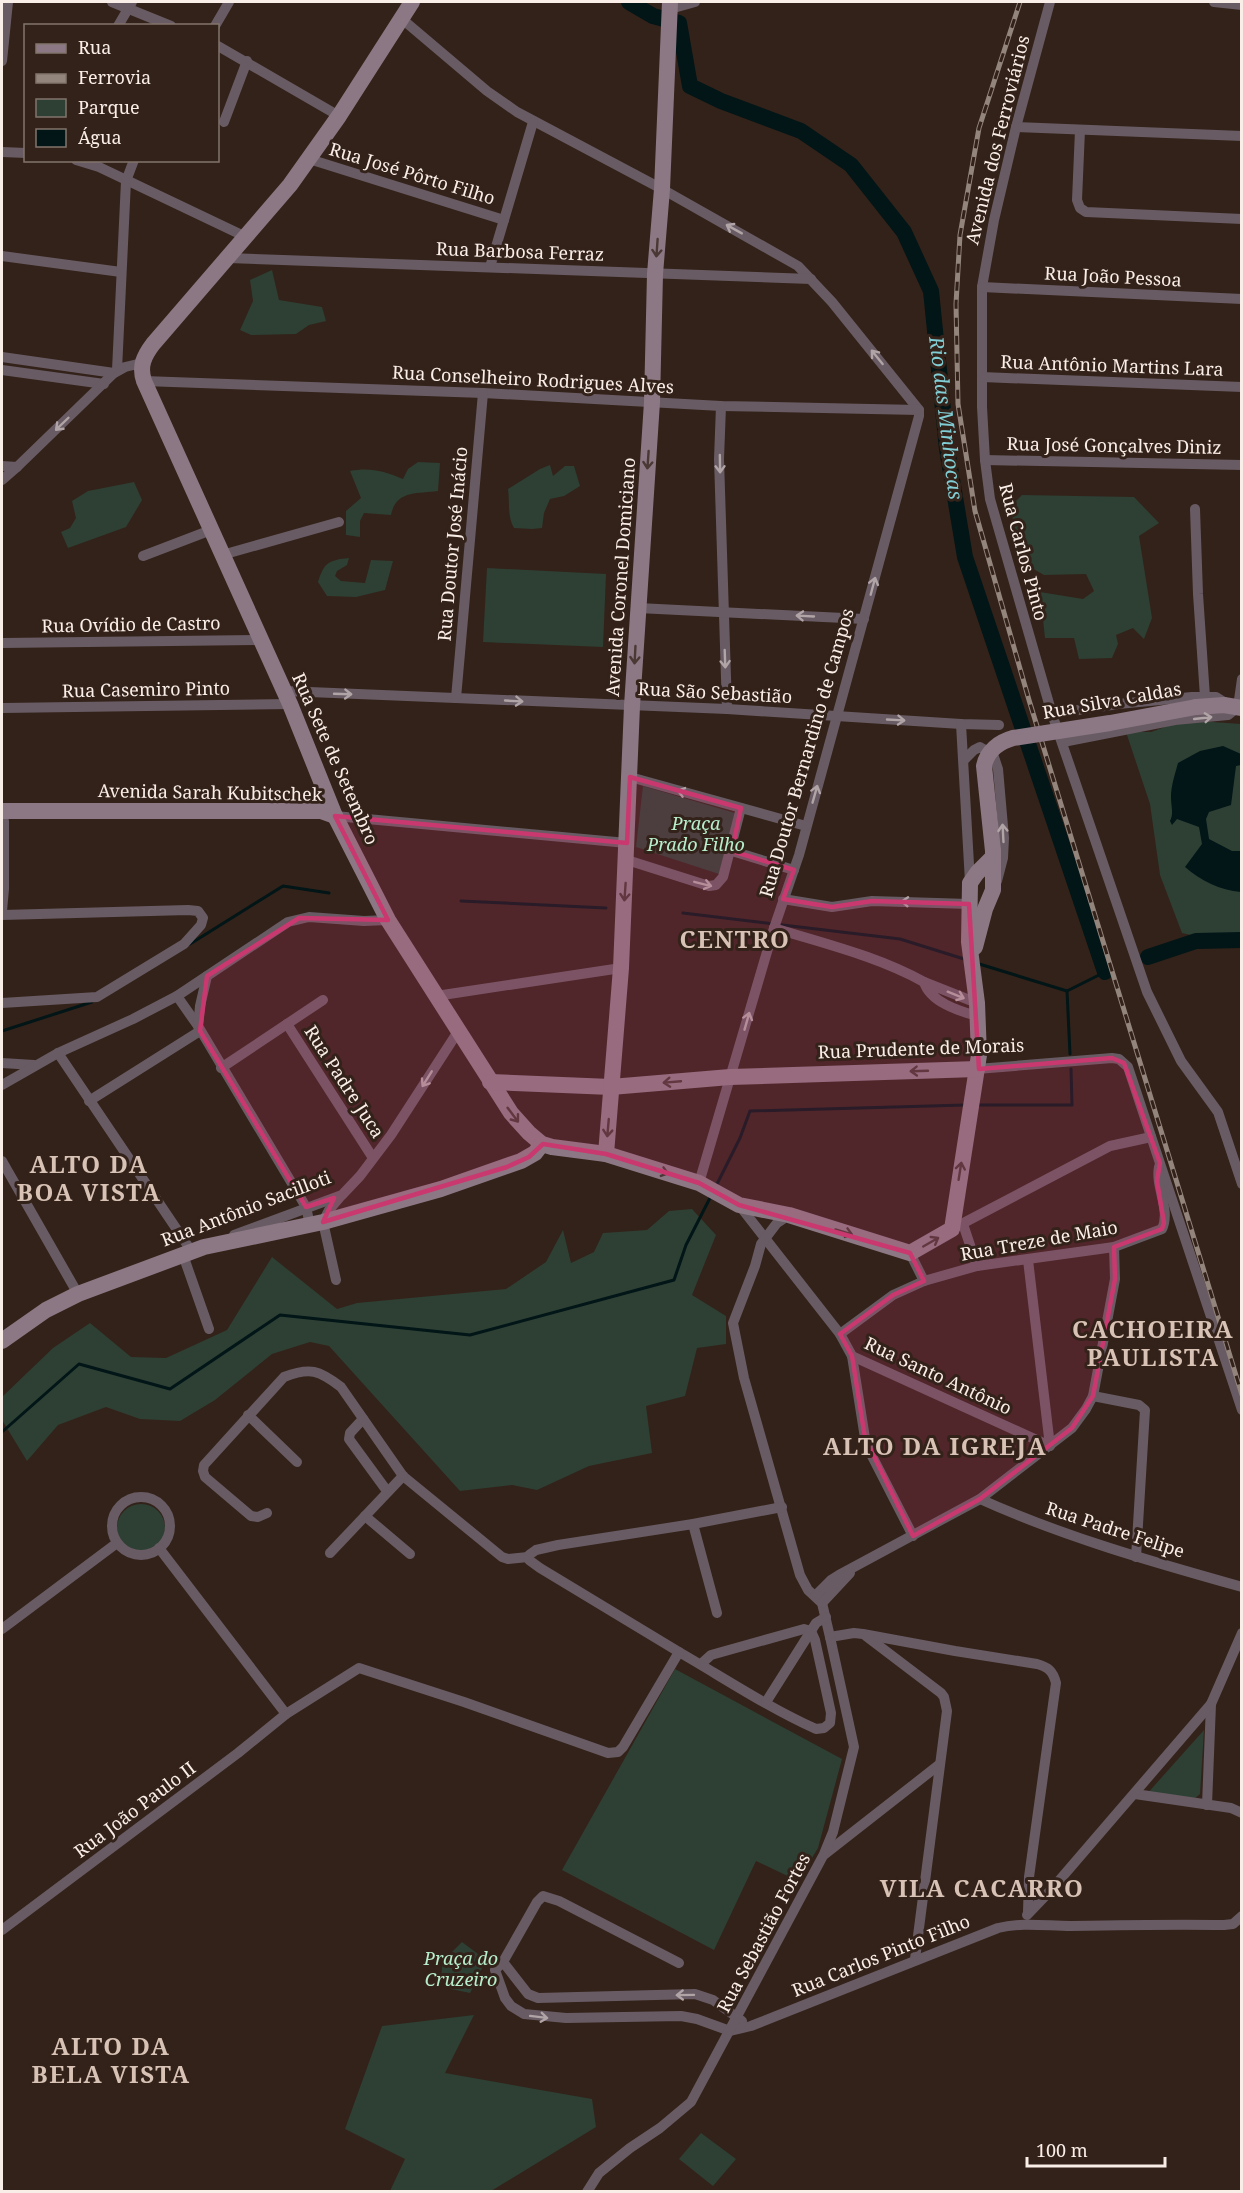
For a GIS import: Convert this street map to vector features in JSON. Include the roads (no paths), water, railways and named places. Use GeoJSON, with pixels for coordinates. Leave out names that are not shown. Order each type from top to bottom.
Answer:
{"type":"FeatureCollection","features":[{"type":"Feature","properties":{"kind":"main road"},"geometry":{"type":"LineString","coordinates":[[142,363],[153,344],[246,237],[309,159],[412,2]]}},
{"type":"Feature","properties":{"kind":"main road","name":"Avenida Coronel Domiciano"},"geometry":{"type":"LineString","coordinates":[[606,1154],[627,860],[632,706],[652,402],[655,274],[662,189],[669,9]]}},
{"type":"Feature","properties":{"kind":"main road","name":"Rua Sete de Setembro"},"geometry":{"type":"LineString","coordinates":[[142,363],[144,381],[288,698],[335,816],[388,920],[490,1082],[517,1121],[542,1144]]}},
{"type":"Feature","properties":{"kind":"main road","name":"Rua Silva Caldas"},"geometry":{"type":"LineString","coordinates":[[993,854],[984,777],[985,761],[993,749],[1005,741],[1110,723],[1201,702],[1236,707]]}},
{"type":"Feature","properties":{"kind":"main road","name":"Avenida Sarah Kubitschek"},"geometry":{"type":"LineString","coordinates":[[2,818],[335,816]]}},
{"type":"Feature","properties":{"kind":"main road"},"geometry":{"type":"LineString","coordinates":[[973,956],[992,892],[993,854]]}},
{"type":"Feature","properties":{"kind":"main road"},"geometry":{"type":"LineString","coordinates":[[193,1251],[317,1223],[441,1189],[530,1157],[542,1144],[559,1149],[606,1154],[699,1183],[739,1205],[789,1215],[910,1253],[958,1227],[979,1055],[973,956],[969,942],[969,893],[977,873],[993,854]]}},
{"type":"Feature","properties":{"kind":"main road"},"geometry":{"type":"LineString","coordinates":[[969,893],[992,892]]}},
{"type":"Feature","properties":{"kind":"main road","name":"Rua Prudente de Morais"},"geometry":{"type":"LineString","coordinates":[[490,1082],[611,1087],[730,1077],[977,1069]]}},
{"type":"Feature","properties":{"kind":"main road","name":"Rua Antônio Sacilloti"},"geometry":{"type":"LineString","coordinates":[[2,1341],[46,1310],[78,1294],[193,1251]]}},
{"type":"Feature","properties":{"kind":"street"},"geometry":{"type":"LineString","coordinates":[[2,61],[8,2]]}},
{"type":"Feature","properties":{"kind":"street"},"geometry":{"type":"LineString","coordinates":[[112,2],[130,5],[167,24]]}},
{"type":"Feature","properties":{"kind":"street"},"geometry":{"type":"LineString","coordinates":[[216,24],[229,2]]}},
{"type":"Feature","properties":{"kind":"street"},"geometry":{"type":"LineString","coordinates":[[669,9],[695,2]]}},
{"type":"Feature","properties":{"kind":"street","name":"Avenida dos Ferroviários"},"geometry":{"type":"LineString","coordinates":[[982,287],[992,231],[1016,127],[1050,2]]}},
{"type":"Feature","properties":{"kind":"street"},"geometry":{"type":"LineString","coordinates":[[1214,2],[1242,5]]}},
{"type":"Feature","properties":{"kind":"street"},"geometry":{"type":"LineString","coordinates":[[119,24],[130,5]]}},
{"type":"Feature","properties":{"kind":"street"},"geometry":{"type":"LineString","coordinates":[[402,19],[501,102],[533,122],[662,189],[788,259],[811,279],[916,406]]}},
{"type":"Feature","properties":{"kind":"street"},"geometry":{"type":"LineString","coordinates":[[219,47],[339,116]]}},
{"type":"Feature","properties":{"kind":"street"},"geometry":{"type":"LineString","coordinates":[[224,122],[247,61]]}},
{"type":"Feature","properties":{"kind":"street"},"geometry":{"type":"LineString","coordinates":[[490,267],[533,122]]}},
{"type":"Feature","properties":{"kind":"street"},"geometry":{"type":"LineString","coordinates":[[1016,127],[1242,136]]}},
{"type":"Feature","properties":{"kind":"street"},"geometry":{"type":"LineString","coordinates":[[1080,130],[1077,200],[1080,208],[1086,212],[1242,219]]}},
{"type":"Feature","properties":{"kind":"street"},"geometry":{"type":"LineString","coordinates":[[2,152],[24,153]]}},
{"type":"Feature","properties":{"kind":"street","name":"Rua José Pôrto Filho"},"geometry":{"type":"LineString","coordinates":[[309,159],[504,220]]}},
{"type":"Feature","properties":{"kind":"street"},"geometry":{"type":"LineString","coordinates":[[83,162],[99,167],[246,237]]}},
{"type":"Feature","properties":{"kind":"street"},"geometry":{"type":"LineString","coordinates":[[116,372],[126,181],[133,162]]}},
{"type":"Feature","properties":{"kind":"street"},"geometry":{"type":"LineString","coordinates":[[2,256],[121,273]]}},
{"type":"Feature","properties":{"kind":"street","name":"Rua Barbosa Ferraz"},"geometry":{"type":"LineString","coordinates":[[228,258],[811,279]]}},
{"type":"Feature","properties":{"kind":"street","name":"Rua João Pessoa"},"geometry":{"type":"LineString","coordinates":[[982,287],[1242,300]]}},
{"type":"Feature","properties":{"kind":"street","name":"Rua Carlos Pinto"},"geometry":{"type":"LineString","coordinates":[[982,287],[985,460],[996,524],[1052,714],[1147,992],[1181,1060],[1218,1112],[1242,1184]]}},
{"type":"Feature","properties":{"kind":"street"},"geometry":{"type":"LineString","coordinates":[[2,357],[116,372]]}},
{"type":"Feature","properties":{"kind":"street"},"geometry":{"type":"LineString","coordinates":[[2,480],[116,372],[142,363]]}},
{"type":"Feature","properties":{"kind":"street"},"geometry":{"type":"LineString","coordinates":[[2,370],[104,384]]}},
{"type":"Feature","properties":{"kind":"street","name":"Rua Antônio Martins Lara"},"geometry":{"type":"LineString","coordinates":[[982,377],[1242,387]]}},
{"type":"Feature","properties":{"kind":"street","name":"Rua Conselheiro Rodrigues Alves"},"geometry":{"type":"LineString","coordinates":[[144,381],[483,393],[721,406],[916,406]]}},
{"type":"Feature","properties":{"kind":"street","name":"Rua Doutor José Inácio"},"geometry":{"type":"LineString","coordinates":[[456,698],[483,393]]}},
{"type":"Feature","properties":{"kind":"street"},"geometry":{"type":"LineString","coordinates":[[721,406],[719,459],[727,709]]}},
{"type":"Feature","properties":{"kind":"street","name":"Rua Doutor Bernardino de Campos"},"geometry":{"type":"LineString","coordinates":[[699,1183],[774,928],[794,870],[837,717],[919,416],[916,406]]}},
{"type":"Feature","properties":{"kind":"street","name":"Rua José Gonçalves Diniz"},"geometry":{"type":"LineString","coordinates":[[985,460],[1242,465]]}},
{"type":"Feature","properties":{"kind":"street"},"geometry":{"type":"LineString","coordinates":[[2,466],[17,467]]}},
{"type":"Feature","properties":{"kind":"street"},"geometry":{"type":"LineString","coordinates":[[1052,714],[1118,704],[1201,702],[1195,509]]}},
{"type":"Feature","properties":{"kind":"street"},"geometry":{"type":"LineString","coordinates":[[222,555],[339,522]]}},
{"type":"Feature","properties":{"kind":"street"},"geometry":{"type":"LineString","coordinates":[[143,555],[211,530]]}},
{"type":"Feature","properties":{"kind":"street"},"geometry":{"type":"LineString","coordinates":[[638,608],[864,619]]}},
{"type":"Feature","properties":{"kind":"street","name":"Rua Ovídio de Castro"},"geometry":{"type":"LineString","coordinates":[[2,643],[260,640]]}},
{"type":"Feature","properties":{"kind":"street"},"geometry":{"type":"LineString","coordinates":[[1063,741],[1175,720],[1228,716],[1236,707],[1242,679]]}},
{"type":"Feature","properties":{"kind":"street","name":"Rua São Sebastião"},"geometry":{"type":"LineString","coordinates":[[288,698],[456,698],[727,709],[961,724],[999,724]]}},
{"type":"Feature","properties":{"kind":"street","name":"Rua Casemiro Pinto"},"geometry":{"type":"LineString","coordinates":[[2,708],[288,698]]}},
{"type":"Feature","properties":{"kind":"street"},"geometry":{"type":"LineString","coordinates":[[783,899],[832,907],[872,901],[969,893],[961,724]]}},
{"type":"Feature","properties":{"kind":"street"},"geometry":{"type":"LineString","coordinates":[[964,760],[980,747],[989,752],[996,763],[1004,838],[1003,858],[992,892]]}},
{"type":"Feature","properties":{"kind":"street"},"geometry":{"type":"LineString","coordinates":[[630,777],[806,826]]}},
{"type":"Feature","properties":{"kind":"street"},"geometry":{"type":"LineString","coordinates":[[966,802],[984,792],[1000,791]]}},
{"type":"Feature","properties":{"kind":"street"},"geometry":{"type":"LineString","coordinates":[[627,860],[712,886],[716,885],[723,877],[732,850],[741,808]]}},
{"type":"Feature","properties":{"kind":"street"},"geometry":{"type":"LineString","coordinates":[[335,816],[627,843]]}},
{"type":"Feature","properties":{"kind":"street"},"geometry":{"type":"LineString","coordinates":[[2,818],[4,889],[2,913],[188,910],[198,911],[203,920],[184,944],[97,997],[2,1003]]}},
{"type":"Feature","properties":{"kind":"street"},"geometry":{"type":"LineString","coordinates":[[732,850],[794,870]]}},
{"type":"Feature","properties":{"kind":"street"},"geometry":{"type":"LineString","coordinates":[[2,1085],[34,1065],[177,996],[288,922],[299,918],[320,916],[364,921],[388,920]]}},
{"type":"Feature","properties":{"kind":"street"},"geometry":{"type":"LineString","coordinates":[[774,928],[856,951],[901,969],[977,1010]]}},
{"type":"Feature","properties":{"kind":"street"},"geometry":{"type":"LineString","coordinates":[[436,996],[621,968]]}},
{"type":"Feature","properties":{"kind":"street"},"geometry":{"type":"LineString","coordinates":[[199,1028],[200,1006],[207,976]]}},
{"type":"Feature","properties":{"kind":"street"},"geometry":{"type":"LineString","coordinates":[[177,996],[199,1028],[221,1068],[317,1223],[336,1280]]}},
{"type":"Feature","properties":{"kind":"street"},"geometry":{"type":"LineString","coordinates":[[221,1068],[324,1000]]}},
{"type":"Feature","properties":{"kind":"street","name":"Rua Padre Juca"},"geometry":{"type":"LineString","coordinates":[[287,1024],[373,1158]]}},
{"type":"Feature","properties":{"kind":"street"},"geometry":{"type":"LineString","coordinates":[[89,1101],[199,1028]]}},
{"type":"Feature","properties":{"kind":"street","name":"Rua Antônio Sacilloti"},"geometry":{"type":"LineString","coordinates":[[193,1251],[342,1195],[406,1113],[459,1030]]}},
{"type":"Feature","properties":{"kind":"street"},"geometry":{"type":"LineString","coordinates":[[58,1053],[193,1251],[209,1329]]}},
{"type":"Feature","properties":{"kind":"street","name":"Rua Prudente de Morais"},"geometry":{"type":"LineString","coordinates":[[977,1069],[1119,1059],[1128,1067],[1151,1137]]}},
{"type":"Feature","properties":{"kind":"street"},"geometry":{"type":"LineString","coordinates":[[2,1063],[34,1065]]}},
{"type":"Feature","properties":{"kind":"street"},"geometry":{"type":"LineString","coordinates":[[977,1266],[958,1227],[1110,1146],[1151,1137],[1242,1410]]}},
{"type":"Feature","properties":{"kind":"street"},"geometry":{"type":"LineString","coordinates":[[2,1161],[78,1294]]}},
{"type":"Feature","properties":{"kind":"street","name":"Rua Treze de Maio"},"geometry":{"type":"LineString","coordinates":[[840,1334],[893,1295],[924,1281],[977,1266],[1114,1247],[1159,1230],[1164,1223],[1157,1181],[1160,1164]]}},
{"type":"Feature","properties":{"kind":"street"},"geometry":{"type":"LineString","coordinates":[[317,1223],[342,1195]]}},
{"type":"Feature","properties":{"kind":"street","name":"Rua Santo Antônio"},"geometry":{"type":"LineString","coordinates":[[739,1205],[840,1334],[852,1356],[1050,1446]]}},
{"type":"Feature","properties":{"kind":"street"},"geometry":{"type":"LineString","coordinates":[[765,1236],[777,1223],[789,1215]]}},
{"type":"Feature","properties":{"kind":"street","name":"Rua Sebastião Fortes"},"geometry":{"type":"LineString","coordinates":[[587,2192],[599,2173],[691,2102],[824,1854],[836,1821],[854,1747],[826,1617],[819,1599],[808,1590],[800,1575],[744,1378],[734,1323],[755,1266],[760,1244],[765,1236]]}},
{"type":"Feature","properties":{"kind":"street"},"geometry":{"type":"LineString","coordinates":[[819,1599],[831,1580],[980,1499],[1072,1428],[1093,1396],[1115,1279],[1114,1247]]}},
{"type":"Feature","properties":{"kind":"street"},"geometry":{"type":"LineString","coordinates":[[910,1253],[924,1281]]}},
{"type":"Feature","properties":{"kind":"street"},"geometry":{"type":"LineString","coordinates":[[1028,1260],[1050,1446]]}},
{"type":"Feature","properties":{"kind":"street"},"geometry":{"type":"LineString","coordinates":[[852,1356],[866,1438],[872,1456],[913,1536]]}},
{"type":"Feature","properties":{"kind":"street"},"geometry":{"type":"LineString","coordinates":[[267,1513],[258,1517],[251,1516],[205,1477],[204,1465],[284,1377],[300,1371],[312,1370],[327,1377],[341,1388],[403,1476],[502,1557],[508,1559],[528,1557],[536,1550],[558,1545],[693,1524],[782,1506]]}},
{"type":"Feature","properties":{"kind":"street"},"geometry":{"type":"LineString","coordinates":[[1093,1396],[1139,1405],[1145,1410],[1136,1557]]}},
{"type":"Feature","properties":{"kind":"street"},"geometry":{"type":"LineString","coordinates":[[248,1415],[297,1462]]}},
{"type":"Feature","properties":{"kind":"street"},"geometry":{"type":"LineString","coordinates":[[363,1419],[350,1433],[349,1439],[387,1491]]}},
{"type":"Feature","properties":{"kind":"street"},"geometry":{"type":"LineString","coordinates":[[330,1553],[403,1476]]}},
{"type":"Feature","properties":{"kind":"street"},"geometry":{"type":"LineString","coordinates":[[131,1498],[149,1498],[157,1502],[168,1515],[169,1533],[159,1548],[145,1555],[137,1555],[129,1553],[117,1543],[112,1526],[117,1509],[131,1498]]}},
{"type":"Feature","properties":{"kind":"street","name":"Rua Padre Felipe"},"geometry":{"type":"LineString","coordinates":[[980,1499],[1012,1513],[1136,1557],[1242,1587]]}},
{"type":"Feature","properties":{"kind":"street"},"geometry":{"type":"LineString","coordinates":[[365,1516],[410,1554]]}},
{"type":"Feature","properties":{"kind":"street"},"geometry":{"type":"LineString","coordinates":[[693,1524],[717,1613]]}},
{"type":"Feature","properties":{"kind":"street"},"geometry":{"type":"LineString","coordinates":[[2,1629],[117,1543]]}},
{"type":"Feature","properties":{"kind":"street"},"geometry":{"type":"LineString","coordinates":[[159,1548],[286,1714]]}},
{"type":"Feature","properties":{"kind":"street"},"geometry":{"type":"LineString","coordinates":[[528,1557],[540,1568],[679,1652],[816,1729],[824,1728],[830,1723],[831,1713],[811,1631]]}},
{"type":"Feature","properties":{"kind":"street"},"geometry":{"type":"LineString","coordinates":[[766,1702],[816,1623],[826,1617]]}},
{"type":"Feature","properties":{"kind":"street"},"geometry":{"type":"LineString","coordinates":[[701,1664],[711,1655],[804,1629],[811,1631]]}},
{"type":"Feature","properties":{"kind":"street"},"geometry":{"type":"LineString","coordinates":[[830,1637],[854,1633],[863,1634],[955,1652],[1037,1664],[1052,1672],[1056,1683],[1029,1877],[1028,1912],[1025,1924]]}},
{"type":"Feature","properties":{"kind":"street"},"geometry":{"type":"LineString","coordinates":[[1028,1912],[1051,1890],[1211,1704],[1242,1633]]}},
{"type":"Feature","properties":{"kind":"street"},"geometry":{"type":"LineString","coordinates":[[863,1634],[944,1697],[947,1711],[915,1959]]}},
{"type":"Feature","properties":{"kind":"street","name":"Rua João Paulo II"},"geometry":{"type":"LineString","coordinates":[[2,1930],[238,1753],[286,1714],[359,1668],[608,1753],[618,1752],[623,1747],[679,1652]]}},
{"type":"Feature","properties":{"kind":"street"},"geometry":{"type":"LineString","coordinates":[[1207,1805],[1211,1704]]}},
{"type":"Feature","properties":{"kind":"street"},"geometry":{"type":"LineString","coordinates":[[824,1854],[940,1764]]}},
{"type":"Feature","properties":{"kind":"street"},"geometry":{"type":"LineString","coordinates":[[1135,1794],[1231,1808],[1242,1813]]}},
{"type":"Feature","properties":{"kind":"street"},"geometry":{"type":"LineString","coordinates":[[679,1963],[548,1896],[543,1896],[537,1902],[499,1966],[505,1998],[511,2006],[524,2014],[566,2018],[681,2016],[697,2019],[730,2031]]}},
{"type":"Feature","properties":{"kind":"street","name":"Rua Carlos Pinto Filho"},"geometry":{"type":"LineString","coordinates":[[730,2031],[751,2026],[998,1928],[1025,1924],[1224,1925],[1233,1924],[1242,1916]]}},
{"type":"Feature","properties":{"kind":"street"},"geometry":{"type":"LineString","coordinates":[[499,1966],[528,1994],[537,1998],[695,1994],[713,2000],[751,2026]]}},
{"type":"Feature","properties":{"kind":"water"},"geometry":{"type":"Polygon","coordinates":[[[1223,746],[1241,754],[1241,765],[1236,766],[1231,805],[1209,812],[1206,819],[1209,839],[1232,851],[1241,851],[1241,892],[1211,884],[1185,867],[1202,844],[1199,827],[1177,819],[1172,825],[1170,821],[1172,789],[1178,763],[1200,751],[1223,746]]]}},
{"type":"Feature","properties":{"kind":"waterway","name":"Rio das Minhocas"},"geometry":{"type":"LineString","coordinates":[[629,2],[653,16],[679,23],[690,86],[721,101],[801,131],[851,165],[904,232],[931,291],[947,449],[965,557],[1105,972]]}},
{"type":"Feature","properties":{"kind":"waterway"},"geometry":{"type":"LineString","coordinates":[[190,944],[283,886],[329,893]]}},
{"type":"Feature","properties":{"kind":"waterway"},"geometry":{"type":"LineString","coordinates":[[461,901],[606,908]]}},
{"type":"Feature","properties":{"kind":"waterway"},"geometry":{"type":"LineString","coordinates":[[683,913],[900,939],[964,959]]}},
{"type":"Feature","properties":{"kind":"waterway"},"geometry":{"type":"LineString","coordinates":[[1148,957],[1196,941],[1242,940]]}},
{"type":"Feature","properties":{"kind":"waterway"},"geometry":{"type":"LineString","coordinates":[[976,963],[1067,991],[1105,972]]}},
{"type":"Feature","properties":{"kind":"waterway"},"geometry":{"type":"LineString","coordinates":[[1067,991],[1070,1054]]}},
{"type":"Feature","properties":{"kind":"waterway"},"geometry":{"type":"LineString","coordinates":[[2,1031],[92,1002]]}},
{"type":"Feature","properties":{"kind":"waterway"},"geometry":{"type":"LineString","coordinates":[[978,1105],[1072,1105],[1071,1069]]}},
{"type":"Feature","properties":{"kind":"waterway"},"geometry":{"type":"LineString","coordinates":[[716,1186],[740,1138],[750,1111],[965,1105]]}},
{"type":"Feature","properties":{"kind":"waterway"},"geometry":{"type":"LineString","coordinates":[[2,1432],[79,1364],[170,1389],[280,1315],[470,1335],[674,1280],[686,1245],[711,1196]]}},
{"type":"Feature","properties":{"kind":"railway"},"geometry":{"type":"LineString","coordinates":[[1020,2],[979,128],[960,235],[956,304],[958,404],[975,511],[1029,700],[1242,1395]]}},
{"type":"Feature","properties":{"kind":"district","name":"CENTRO"},"geometry":{"type":"Point","coordinates":[735,940]}},
{"type":"Feature","properties":{"kind":"district","name":"ALTO DA BOA VISTA"},"geometry":{"type":"Point","coordinates":[89,1179]}},
{"type":"Feature","properties":{"kind":"district","name":"CACHOEIRA PAULISTA"},"geometry":{"type":"Point","coordinates":[1153,1344]}},
{"type":"Feature","properties":{"kind":"district","name":"ALTO DA IGREJA"},"geometry":{"type":"Point","coordinates":[935,1447]}},
{"type":"Feature","properties":{"kind":"district","name":"VILA CACARRO"},"geometry":{"type":"Point","coordinates":[982,1889]}},
{"type":"Feature","properties":{"kind":"district","name":"ALTO DA BELA VISTA"},"geometry":{"type":"Point","coordinates":[111,2061]}},
{"type":"Feature","properties":{"kind":"park label","name":"Praça Prado Filho"},"geometry":{"type":"Point","coordinates":[696,834]}},
{"type":"Feature","properties":{"kind":"park label","name":"Praça do Cruzeiro"},"geometry":{"type":"Point","coordinates":[461,1969]}}]}
